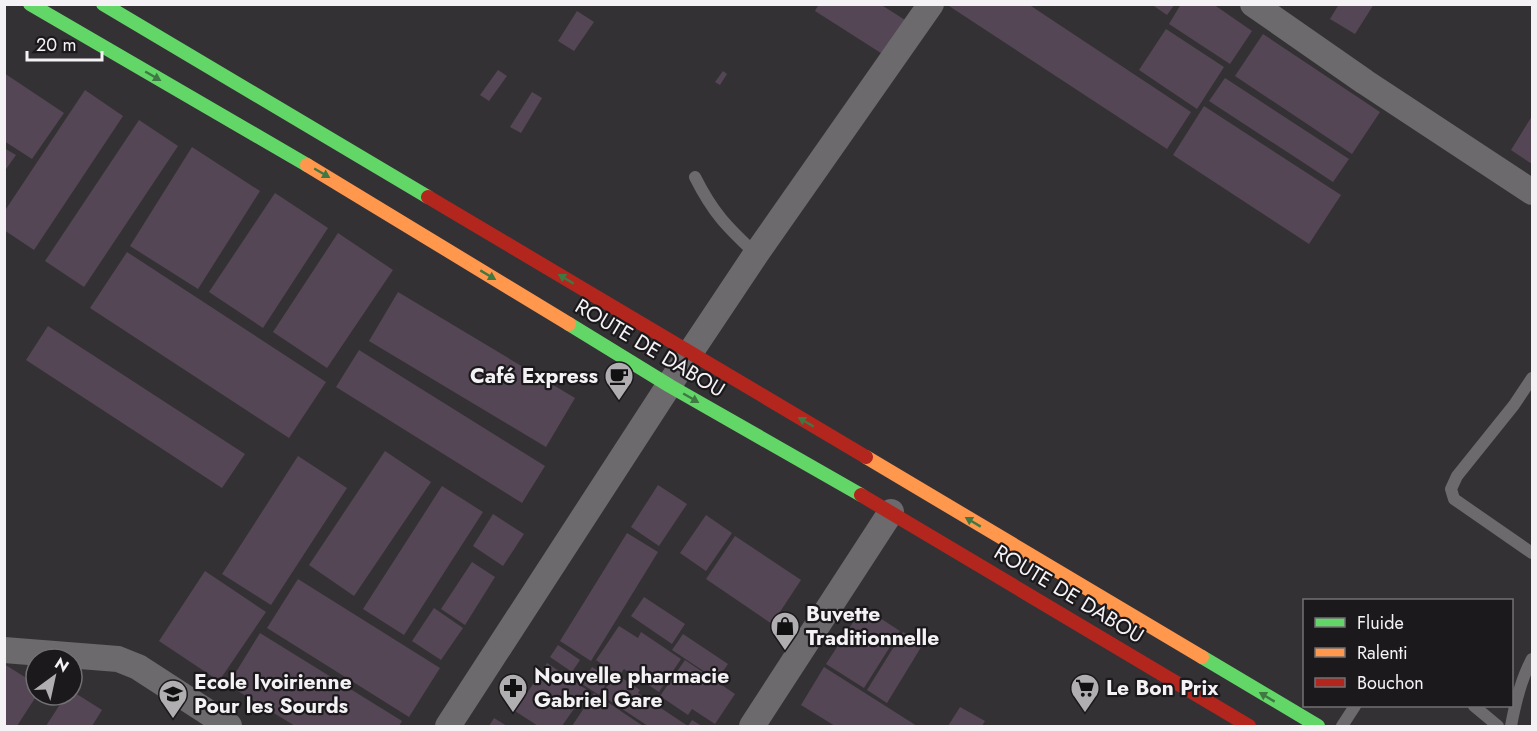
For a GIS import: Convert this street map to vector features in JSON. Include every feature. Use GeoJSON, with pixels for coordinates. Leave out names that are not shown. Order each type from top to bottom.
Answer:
{"type":"FeatureCollection","features":[{"type":"Feature","properties":{"kind":"street","name":"ROUTE DE DABOU"},"geometry":{"type":"LineString","coordinates":[[30,4],[326,176],[669,386],[891,512],[1238,724]]}},
{"type":"Feature","properties":{"kind":"street","name":"ROUTE DE DABOU"},"geometry":{"type":"LineString","coordinates":[[103,4],[1318,726]]}},
{"type":"Feature","properties":{"kind":"street"},"geometry":{"type":"LineString","coordinates":[[448,726],[690,353],[931,4]]}},
{"type":"Feature","properties":{"kind":"street"},"geometry":{"type":"LineString","coordinates":[[1253,4],[1365,82],[1533,192]]}},
{"type":"Feature","properties":{"kind":"street"},"geometry":{"type":"LineString","coordinates":[[752,726],[891,512]]}},
{"type":"Feature","properties":{"kind":"street"},"geometry":{"type":"LineString","coordinates":[[4,650],[118,659],[138,667],[230,726]]}},
{"type":"Feature","properties":{"kind":"lane"},"geometry":{"type":"LineString","coordinates":[[695,177],[708,204],[727,228],[756,255]]}},
{"type":"Feature","properties":{"kind":"lane"},"geometry":{"type":"LineString","coordinates":[[1533,378],[1457,476],[1451,489],[1454,499],[1533,553]]}},
{"type":"Feature","properties":{"kind":"lane"},"geometry":{"type":"LineString","coordinates":[[1511,726],[1527,669],[1533,659]]}},
{"type":"Feature","properties":{"kind":"lane"},"geometry":{"type":"LineString","coordinates":[[1341,726],[1354,707]]}},
{"type":"Feature","properties":{"kind":"lane"},"geometry":{"type":"LineString","coordinates":[[1476,707],[1498,726]]}},
{"type":"Feature","properties":{"kind":"building"},"geometry":{"type":"Polygon","coordinates":[[[819,4],[880,4],[905,20],[884,55],[815,11],[819,4]]]}},
{"type":"Feature","properties":{"kind":"building"},"geometry":{"type":"Polygon","coordinates":[[[951,4],[1028,4],[1191,112],[1167,149],[949,6],[951,4]]]}},
{"type":"Feature","properties":{"kind":"building"},"geometry":{"type":"Polygon","coordinates":[[[1151,4],[1175,4],[1167,15],[1151,4]]]}},
{"type":"Feature","properties":{"kind":"building"},"geometry":{"type":"Polygon","coordinates":[[[1181,4],[1213,4],[1252,31],[1230,64],[1169,24],[1181,4]]]}},
{"type":"Feature","properties":{"kind":"building"},"geometry":{"type":"Polygon","coordinates":[[[1339,4],[1374,4],[1355,34],[1330,19],[1339,4]]]}},
{"type":"Feature","properties":{"kind":"building"},"geometry":{"type":"Polygon","coordinates":[[[577,11],[594,22],[574,51],[558,41],[577,11]]]}},
{"type":"Feature","properties":{"kind":"building"},"geometry":{"type":"Polygon","coordinates":[[[1166,29],[1224,67],[1197,109],[1139,70],[1166,29]]]}},
{"type":"Feature","properties":{"kind":"building"},"geometry":{"type":"Polygon","coordinates":[[[1263,34],[1380,112],[1352,154],[1235,76],[1263,34]]]}},
{"type":"Feature","properties":{"kind":"building"},"geometry":{"type":"Polygon","coordinates":[[[498,70],[507,76],[489,101],[480,95],[498,70]]]}},
{"type":"Feature","properties":{"kind":"building"},"geometry":{"type":"Polygon","coordinates":[[[723,71],[727,74],[720,85],[715,82],[723,71]]]}},
{"type":"Feature","properties":{"kind":"building"},"geometry":{"type":"Polygon","coordinates":[[[4,73],[64,113],[32,159],[4,141],[4,73]]]}},
{"type":"Feature","properties":{"kind":"building"},"geometry":{"type":"Polygon","coordinates":[[[1225,78],[1349,159],[1333,182],[1209,101],[1225,78]]]}},
{"type":"Feature","properties":{"kind":"building"},"geometry":{"type":"Polygon","coordinates":[[[85,90],[123,116],[34,250],[4,230],[4,212],[85,90]]]}},
{"type":"Feature","properties":{"kind":"building"},"geometry":{"type":"Polygon","coordinates":[[[532,92],[542,98],[521,133],[510,127],[532,92]]]}},
{"type":"Feature","properties":{"kind":"building"},"geometry":{"type":"Polygon","coordinates":[[[1204,106],[1341,195],[1309,244],[1173,155],[1204,106]]]}},
{"type":"Feature","properties":{"kind":"building"},"geometry":{"type":"Polygon","coordinates":[[[1532,116],[1532,164],[1511,150],[1532,116]]]}},
{"type":"Feature","properties":{"kind":"building"},"geometry":{"type":"Polygon","coordinates":[[[139,120],[178,146],[84,287],[45,261],[139,120]]]}},
{"type":"Feature","properties":{"kind":"building"},"geometry":{"type":"Polygon","coordinates":[[[192,147],[260,191],[198,289],[130,246],[192,147]]]}},
{"type":"Feature","properties":{"kind":"building"},"geometry":{"type":"Polygon","coordinates":[[[4,148],[16,155],[4,172],[4,148]]]}},
{"type":"Feature","properties":{"kind":"building"},"geometry":{"type":"Polygon","coordinates":[[[275,193],[328,228],[263,328],[209,292],[275,193]]]}},
{"type":"Feature","properties":{"kind":"building"},"geometry":{"type":"Polygon","coordinates":[[[338,233],[393,270],[327,368],[273,332],[338,233]]]}},
{"type":"Feature","properties":{"kind":"building"},"geometry":{"type":"Polygon","coordinates":[[[127,252],[326,382],[289,438],[90,308],[127,252]]]}},
{"type":"Feature","properties":{"kind":"building"},"geometry":{"type":"Polygon","coordinates":[[[398,292],[575,398],[546,447],[369,341],[398,292]]]}},
{"type":"Feature","properties":{"kind":"building"},"geometry":{"type":"Polygon","coordinates":[[[48,326],[245,454],[222,488],[26,360],[48,326]]]}},
{"type":"Feature","properties":{"kind":"building"},"geometry":{"type":"Polygon","coordinates":[[[359,350],[545,466],[522,503],[336,387],[359,350]]]}},
{"type":"Feature","properties":{"kind":"building"},"geometry":{"type":"Polygon","coordinates":[[[385,451],[431,482],[354,596],[309,565],[385,451]]]}},
{"type":"Feature","properties":{"kind":"building"},"geometry":{"type":"Polygon","coordinates":[[[298,456],[347,488],[271,605],[222,574],[298,456]]]}},
{"type":"Feature","properties":{"kind":"building"},"geometry":{"type":"Polygon","coordinates":[[[658,485],[687,504],[659,546],[631,527],[658,485]]]}},
{"type":"Feature","properties":{"kind":"building"},"geometry":{"type":"Polygon","coordinates":[[[442,486],[483,512],[404,635],[363,609],[442,486]]]}},
{"type":"Feature","properties":{"kind":"building"},"geometry":{"type":"Polygon","coordinates":[[[493,514],[524,534],[503,566],[473,546],[493,514]]]}},
{"type":"Feature","properties":{"kind":"building"},"geometry":{"type":"Polygon","coordinates":[[[706,515],[732,533],[706,571],[680,553],[706,515]]]}},
{"type":"Feature","properties":{"kind":"building"},"geometry":{"type":"Polygon","coordinates":[[[627,533],[658,552],[591,661],[560,641],[627,533]]]}},
{"type":"Feature","properties":{"kind":"building"},"geometry":{"type":"Polygon","coordinates":[[[735,536],[801,580],[772,624],[706,579],[735,536]]]}},
{"type":"Feature","properties":{"kind":"building"},"geometry":{"type":"Polygon","coordinates":[[[472,562],[495,577],[465,625],[441,609],[472,562]]]}},
{"type":"Feature","properties":{"kind":"building"},"geometry":{"type":"Polygon","coordinates":[[[205,571],[266,612],[219,681],[159,641],[205,571]]]}},
{"type":"Feature","properties":{"kind":"building"},"geometry":{"type":"Polygon","coordinates":[[[298,579],[440,668],[409,717],[267,628],[298,579]]]}},
{"type":"Feature","properties":{"kind":"building"},"geometry":{"type":"Polygon","coordinates":[[[644,597],[685,624],[672,644],[631,616],[644,597]]]}},
{"type":"Feature","properties":{"kind":"building"},"geometry":{"type":"Polygon","coordinates":[[[863,607],[900,631],[864,688],[826,664],[863,607]]]}},
{"type":"Feature","properties":{"kind":"building"},"geometry":{"type":"Polygon","coordinates":[[[434,608],[463,628],[441,660],[412,641],[434,608]]]}},
{"type":"Feature","properties":{"kind":"building"},"geometry":{"type":"Polygon","coordinates":[[[619,626],[638,638],[641,632],[681,659],[659,692],[624,669],[619,676],[640,690],[638,693],[688,726],[648,726],[601,695],[616,674],[596,660],[619,626]]]}},
{"type":"Feature","properties":{"kind":"building"},"geometry":{"type":"Polygon","coordinates":[[[903,632],[923,644],[887,703],[867,690],[903,632]]]}},
{"type":"Feature","properties":{"kind":"building"},"geometry":{"type":"Polygon","coordinates":[[[260,633],[402,721],[399,726],[295,726],[228,685],[260,633]]]}},
{"type":"Feature","properties":{"kind":"building"},"geometry":{"type":"Polygon","coordinates":[[[683,634],[728,664],[717,680],[672,650],[683,634]]]}},
{"type":"Feature","properties":{"kind":"building"},"geometry":{"type":"Polygon","coordinates":[[[558,645],[580,660],[572,672],[550,657],[558,645]]]}},
{"type":"Feature","properties":{"kind":"building"},"geometry":{"type":"Polygon","coordinates":[[[685,660],[735,694],[715,724],[692,709],[688,715],[660,696],[685,660]]]}},
{"type":"Feature","properties":{"kind":"building"},"geometry":{"type":"Polygon","coordinates":[[[547,663],[587,690],[562,726],[538,726],[515,711],[547,663]]]}},
{"type":"Feature","properties":{"kind":"building"},"geometry":{"type":"Polygon","coordinates":[[[4,664],[24,676],[24,707],[29,707],[17,726],[4,726],[4,664]]]}},
{"type":"Feature","properties":{"kind":"building"},"geometry":{"type":"Polygon","coordinates":[[[592,667],[610,678],[599,695],[582,684],[592,667]]]}},
{"type":"Feature","properties":{"kind":"building"},"geometry":{"type":"Polygon","coordinates":[[[824,667],[917,726],[835,726],[801,705],[824,667]]]}},
{"type":"Feature","properties":{"kind":"building"},"geometry":{"type":"Polygon","coordinates":[[[594,693],[643,726],[572,726],[594,693]]]}},
{"type":"Feature","properties":{"kind":"building"},"geometry":{"type":"Polygon","coordinates":[[[84,699],[102,710],[92,726],[46,726],[58,707],[84,707],[84,699]]]}},
{"type":"Feature","properties":{"kind":"building"},"geometry":{"type":"Polygon","coordinates":[[[960,707],[985,721],[982,726],[948,726],[960,707]]]}},
{"type":"Feature","properties":{"kind":"building"},"geometry":{"type":"Polygon","coordinates":[[[494,718],[507,726],[489,726],[494,718]]]}},
{"type":"Feature","properties":{"kind":"building"},"geometry":{"type":"Polygon","coordinates":[[[692,720],[702,726],[688,726],[692,720]]]}},
{"type":"Feature","properties":{"kind":"traffic: fast"},"geometry":{"type":"LineString","coordinates":[[30,4],[307,165]]}},
{"type":"Feature","properties":{"kind":"traffic: fast"},"geometry":{"type":"LineString","coordinates":[[103,4],[428,197]]}},
{"type":"Feature","properties":{"kind":"traffic: fast"},"geometry":{"type":"LineString","coordinates":[[569,324],[670,386],[861,495]]}},
{"type":"Feature","properties":{"kind":"traffic: fast"},"geometry":{"type":"LineString","coordinates":[[1202,657],[1318,726]]}},
{"type":"Feature","properties":{"kind":"traffic: slow"},"geometry":{"type":"LineString","coordinates":[[307,165],[569,324]]}},
{"type":"Feature","properties":{"kind":"traffic: slow"},"geometry":{"type":"LineString","coordinates":[[866,457],[1202,657]]}},
{"type":"Feature","properties":{"kind":"traffic: jam"},"geometry":{"type":"LineString","coordinates":[[428,197],[866,457]]}},
{"type":"Feature","properties":{"kind":"traffic: jam"},"geometry":{"type":"LineString","coordinates":[[861,495],[1249,726]]}},
{"type":"Feature","properties":{"kind":"place","name":"Café Express"},"geometry":{"type":"Point","coordinates":[619,402]}},
{"type":"Feature","properties":{"kind":"place","name":"Buvette Traditionnelle"},"geometry":{"type":"Point","coordinates":[785,652]}},
{"type":"Feature","properties":{"kind":"place","name":"Nouvelle pharmacie Gabriel Gare"},"geometry":{"type":"Point","coordinates":[513,714]}},
{"type":"Feature","properties":{"kind":"place","name":"Le Bon Prix"},"geometry":{"type":"Point","coordinates":[1085,714]}},
{"type":"Feature","properties":{"kind":"place","name":"Ecole Ivoirienne Pour les Sourds"},"geometry":{"type":"Point","coordinates":[173,720]}}]}
